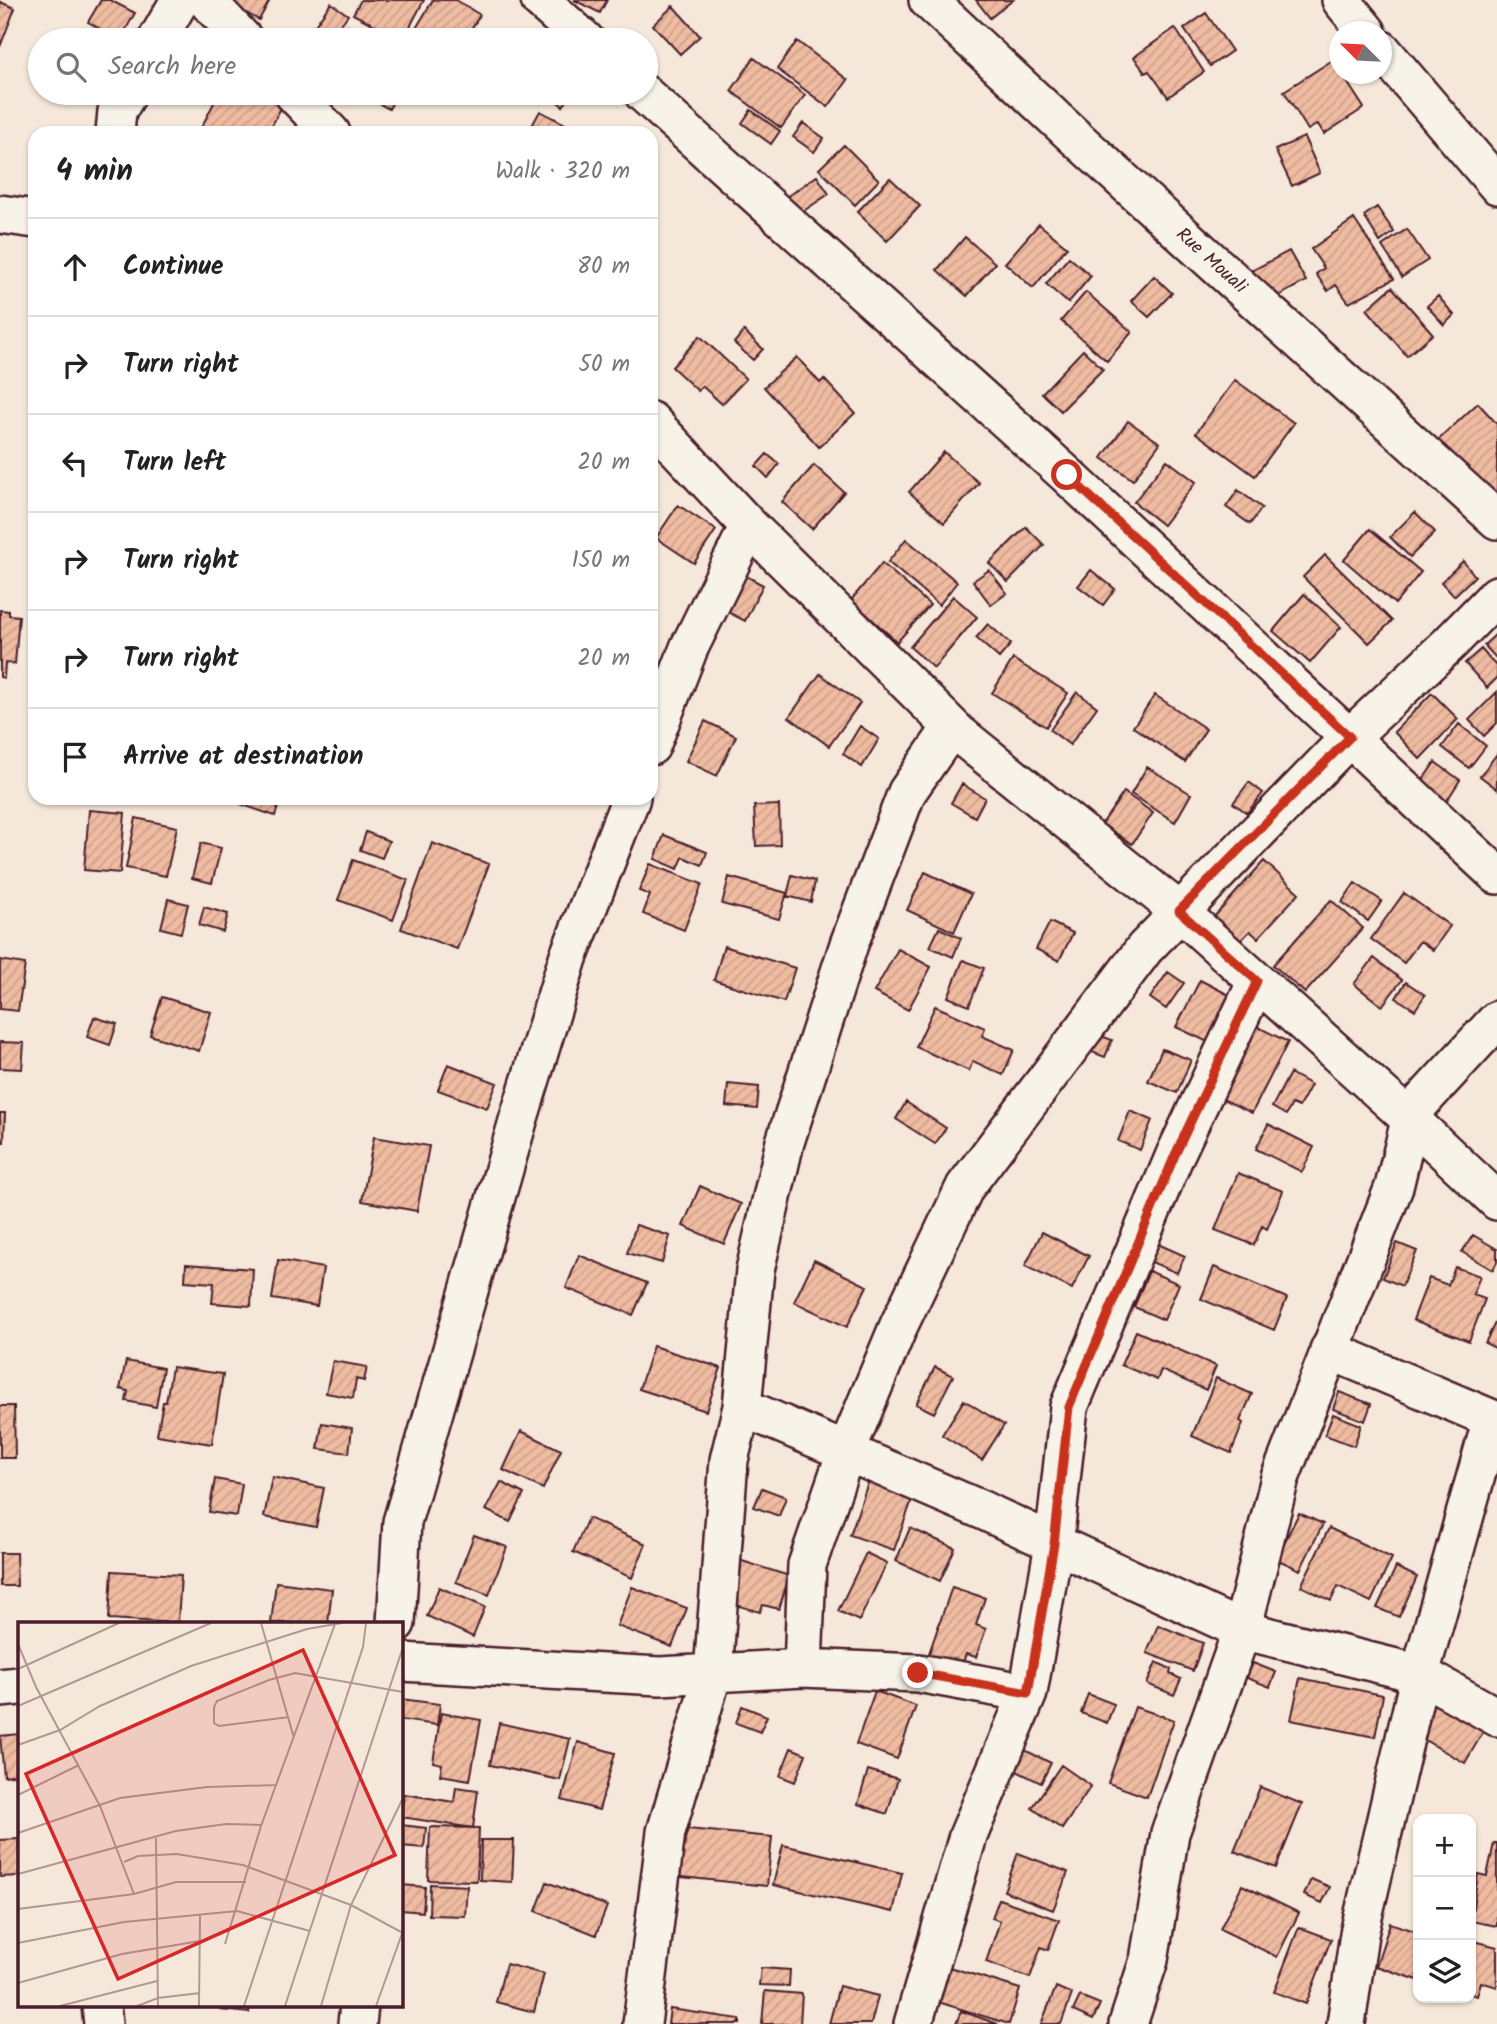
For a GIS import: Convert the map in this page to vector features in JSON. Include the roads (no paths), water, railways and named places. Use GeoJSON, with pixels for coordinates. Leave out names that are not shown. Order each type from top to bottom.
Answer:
{"type":"FeatureCollection","features":[{"type":"Feature","properties":{"kind":"street"},"geometry":{"type":"LineString","coordinates":[[164,28],[180,0]]}},
{"type":"Feature","properties":{"kind":"street"},"geometry":{"type":"LineString","coordinates":[[206,0],[233,28]]}},
{"type":"Feature","properties":{"kind":"street"},"geometry":{"type":"LineString","coordinates":[[540,0],[572,28]]}},
{"type":"Feature","properties":{"kind":"street","name":"Rue Mouali"},"geometry":{"type":"LineString","coordinates":[[928,0],[1095,156],[1497,520]]}},
{"type":"Feature","properties":{"kind":"street"},"geometry":{"type":"LineString","coordinates":[[1341,0],[1358,21]]}},
{"type":"Feature","properties":{"kind":"street"},"geometry":{"type":"LineString","coordinates":[[1392,63],[1497,185]]}},
{"type":"Feature","properties":{"kind":"street"},"geometry":{"type":"LineString","coordinates":[[116,126],[117,111],[121,105]]}},
{"type":"Feature","properties":{"kind":"street"},"geometry":{"type":"LineString","coordinates":[[304,105],[324,126]]}},
{"type":"Feature","properties":{"kind":"street"},"geometry":{"type":"LineString","coordinates":[[656,105],[1067,475],[1497,875]]}},
{"type":"Feature","properties":{"kind":"street"},"geometry":{"type":"LineString","coordinates":[[0,214],[28,218]]}},
{"type":"Feature","properties":{"kind":"street"},"geometry":{"type":"LineString","coordinates":[[658,428],[749,526],[952,727],[1179,911],[1497,1201]]}},
{"type":"Feature","properties":{"kind":"street"},"geometry":{"type":"LineString","coordinates":[[658,728],[689,648],[749,526]]}},
{"type":"Feature","properties":{"kind":"street"},"geometry":{"type":"LineString","coordinates":[[803,1668],[807,1565],[846,1452],[899,1325],[965,1187],[1144,948],[1350,737],[1449,645],[1497,595]]}},
{"type":"Feature","properties":{"kind":"street"},"geometry":{"type":"LineString","coordinates":[[642,2024],[666,1832],[713,1673],[729,1460],[742,1407],[755,1270],[785,1142],[849,944],[907,792],[952,727]]}},
{"type":"Feature","properties":{"kind":"street"},"geometry":{"type":"LineString","coordinates":[[397,1622],[402,1522],[568,958],[628,805]]}},
{"type":"Feature","properties":{"kind":"street"},"geometry":{"type":"LineString","coordinates":[[913,2024],[968,1836],[1028,1693],[1054,1544],[1069,1407],[1175,1155],[1257,981]]}},
{"type":"Feature","properties":{"kind":"street"},"geometry":{"type":"LineString","coordinates":[[1128,2024],[1149,1960],[1170,1833],[1242,1630],[1280,1478],[1394,1187],[1412,1112],[1497,1020]]}},
{"type":"Feature","properties":{"kind":"street"},"geometry":{"type":"LineString","coordinates":[[1329,1350],[1494,1420],[1420,1674],[1359,1934],[1346,2024]]}},
{"type":"Feature","properties":{"kind":"street"},"geometry":{"type":"LineString","coordinates":[[742,1407],[982,1510],[1242,1630],[1420,1674],[1497,1717]]}},
{"type":"Feature","properties":{"kind":"street"},"geometry":{"type":"LineString","coordinates":[[402,1662],[660,1676],[803,1668],[918,1673],[1028,1693]]}},
{"type":"Feature","properties":{"kind":"street"},"geometry":{"type":"LineString","coordinates":[[0,1688],[18,1686]]}}]}
